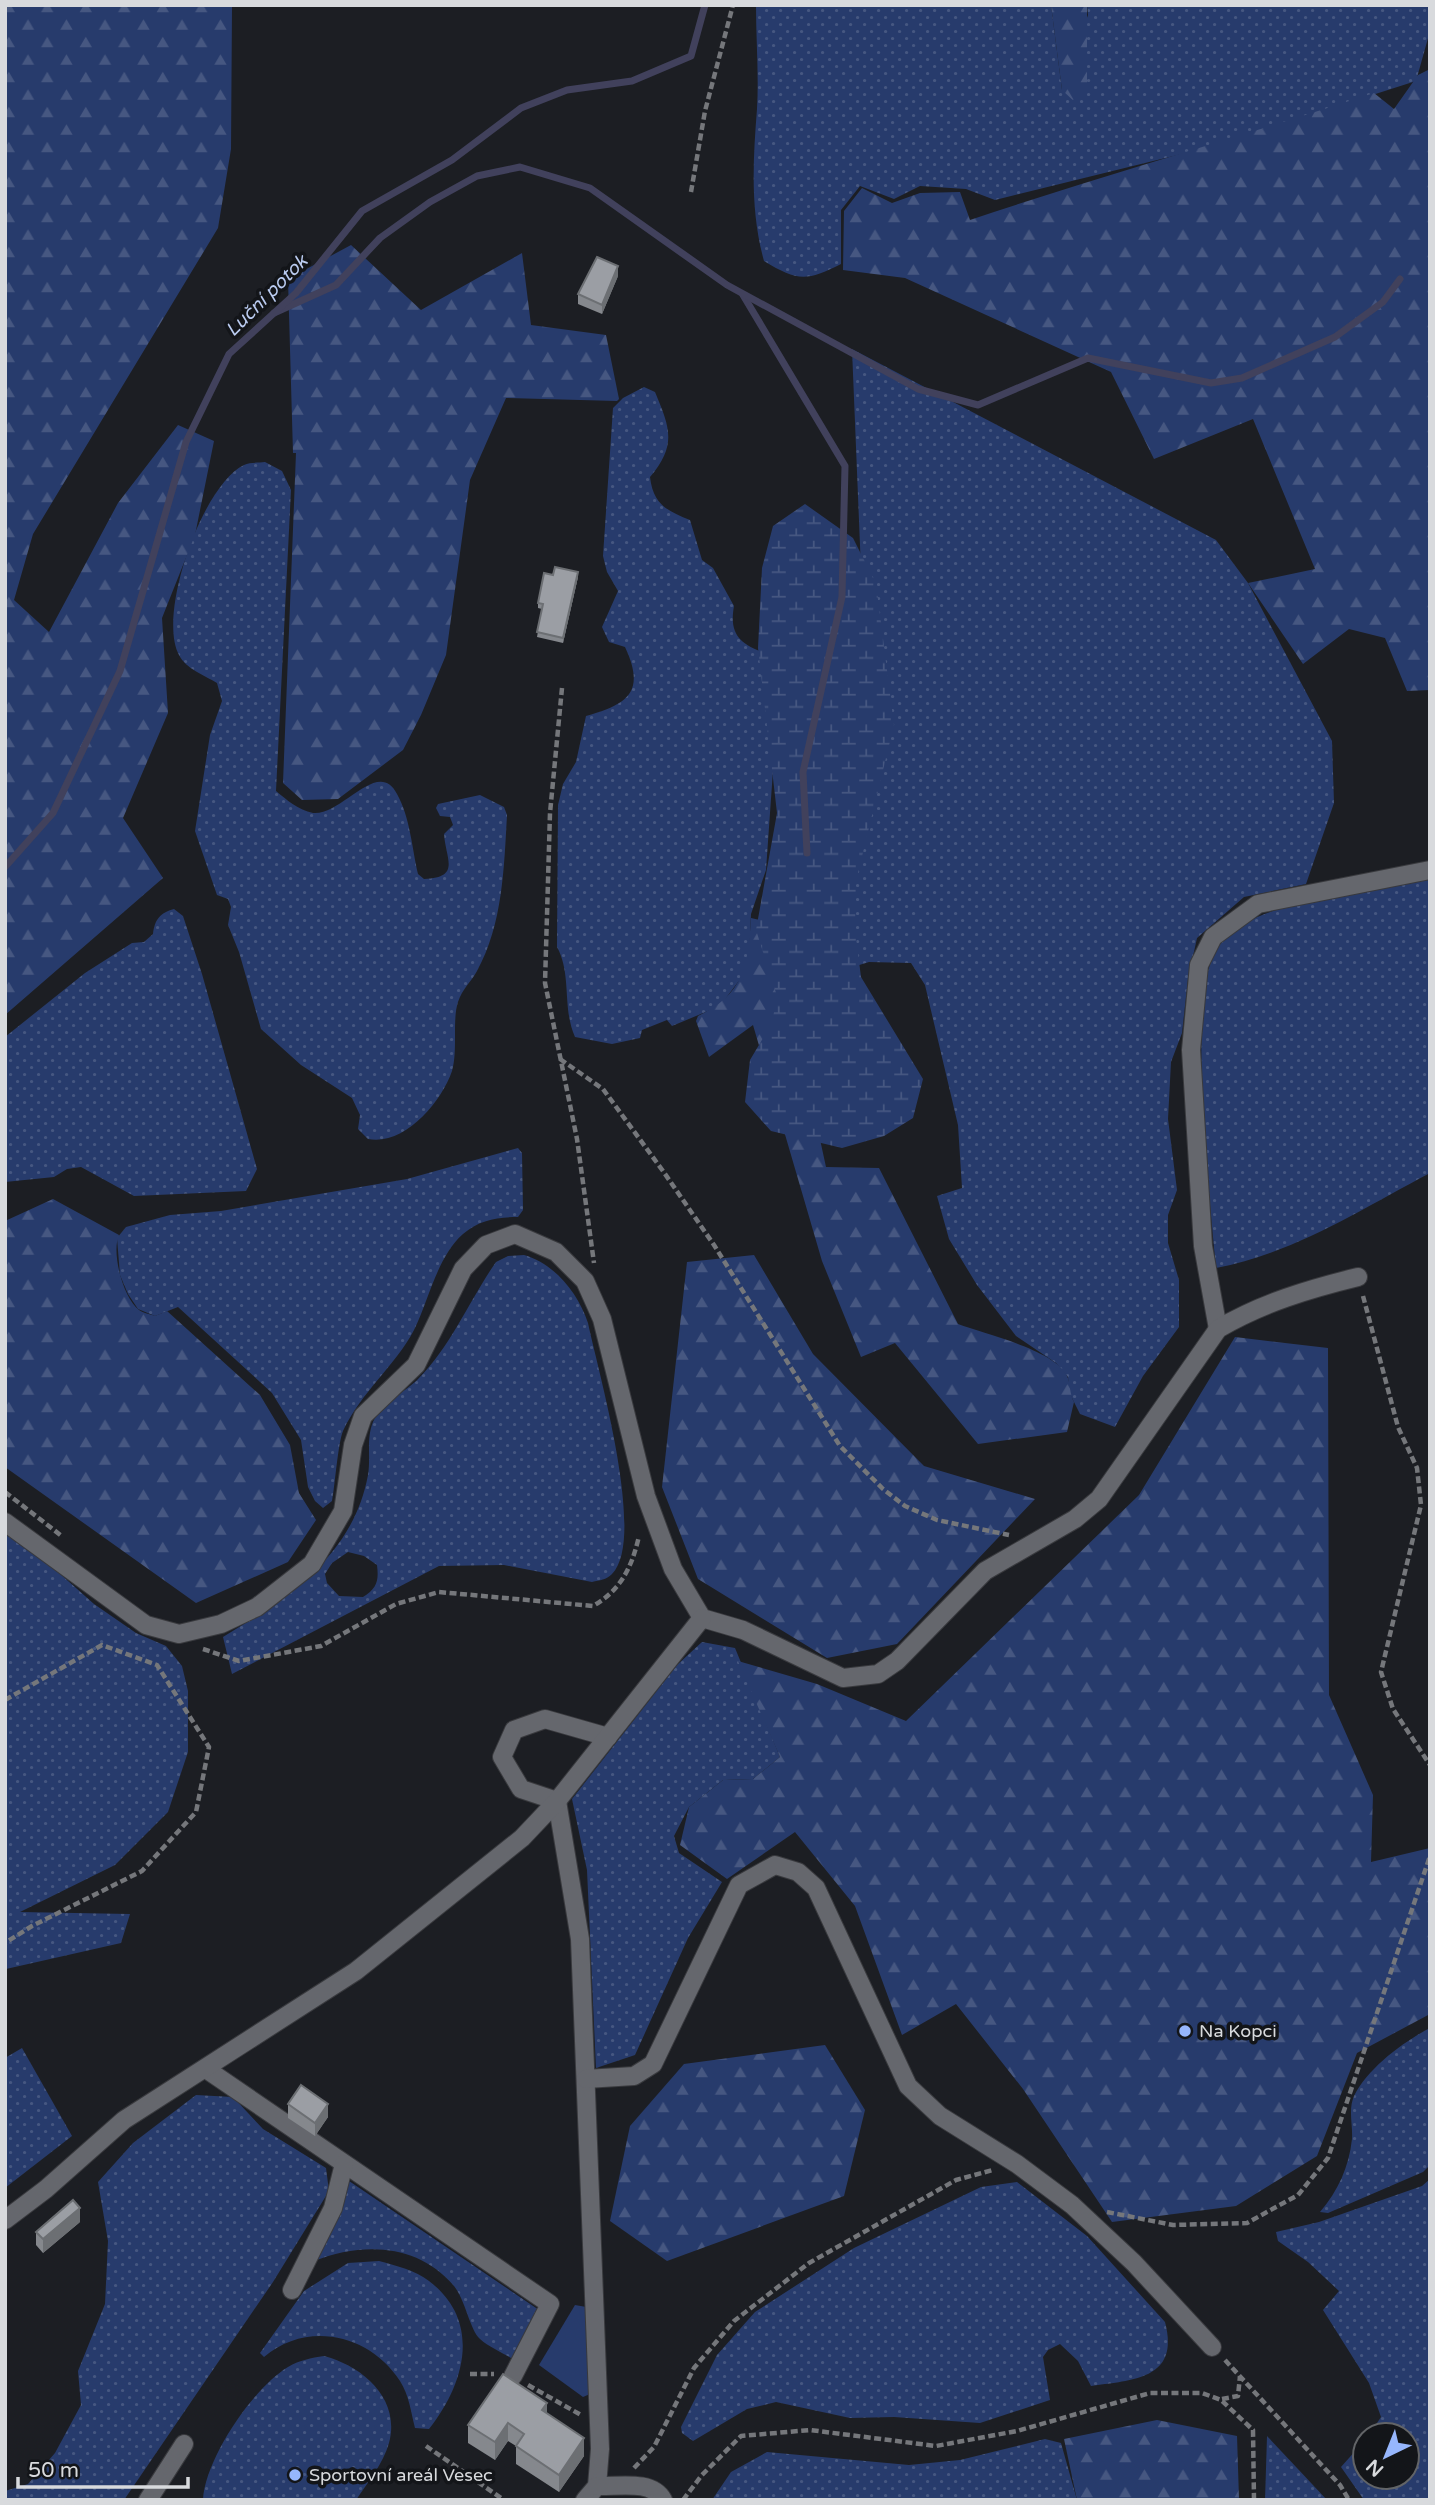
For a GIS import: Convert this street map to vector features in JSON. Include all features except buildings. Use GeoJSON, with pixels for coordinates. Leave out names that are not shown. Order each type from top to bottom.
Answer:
{"type":"FeatureCollection","features":[{"type":"Feature","properties":{"kind":"street"},"geometry":{"type":"LineString","coordinates":[[1218,1329],[1203,1246],[1191,1050],[1199,965],[1213,937],[1258,904],[1430,870]]}},
{"type":"Feature","properties":{"kind":"street"},"geometry":{"type":"LineString","coordinates":[[5,1522],[146,1625],[179,1634],[221,1624],[257,1607],[312,1564],[343,1511],[353,1445],[363,1416],[416,1365],[463,1269],[486,1245],[515,1234],[556,1252],[585,1281],[602,1319],[646,1496],[673,1569],[702,1618],[743,1630],[843,1678],[877,1674],[897,1661],[985,1571],[1034,1540],[1075,1520],[1099,1499],[1218,1329],[1243,1314],[1299,1292],[1358,1277]]}},
{"type":"Feature","properties":{"kind":"street"},"geometry":{"type":"LineString","coordinates":[[5,2220],[46,2189],[124,2120],[367,1963],[522,1838],[557,1801],[702,1618]]}},
{"type":"Feature","properties":{"kind":"street"},"geometry":{"type":"LineString","coordinates":[[557,1801],[521,1789],[502,1757],[514,1730],[545,1718],[608,1737]]}},
{"type":"Feature","properties":{"kind":"street"},"geometry":{"type":"LineString","coordinates":[[557,1801],[580,1939],[599,2426],[591,2493],[617,2487],[641,2486],[660,2494],[663,2500]]}},
{"type":"Feature","properties":{"kind":"street"},"geometry":{"type":"LineString","coordinates":[[586,2079],[634,2076],[653,2064],[739,1885],[775,1865],[798,1872],[816,1888],[908,2086],[940,2116],[1017,2164],[1072,2205],[1134,2263],[1212,2347]]}},
{"type":"Feature","properties":{"kind":"street"},"geometry":{"type":"LineString","coordinates":[[206,2069],[550,2304],[513,2376]]}},
{"type":"Feature","properties":{"kind":"street"},"geometry":{"type":"LineString","coordinates":[[292,2290],[332,2208],[344,2164]]}},
{"type":"Feature","properties":{"kind":"street"},"geometry":{"type":"LineString","coordinates":[[148,2500],[184,2444]]}},
{"type":"Feature","properties":{"kind":"path"},"geometry":{"type":"LineString","coordinates":[[691,192],[705,111],[733,5]]}},
{"type":"Feature","properties":{"kind":"path"},"geometry":{"type":"LineString","coordinates":[[562,688],[550,813],[545,983],[577,1139],[596,1277]]}},
{"type":"Feature","properties":{"kind":"path"},"geometry":{"type":"LineString","coordinates":[[560,1059],[603,1089],[663,1171],[714,1245],[840,1446],[883,1489],[905,1506],[937,1520],[1034,1540]]}},
{"type":"Feature","properties":{"kind":"path"},"geometry":{"type":"LineString","coordinates":[[1358,1277],[1398,1426],[1417,1468],[1422,1505],[1381,1672],[1393,1709],[1430,1765]]}},
{"type":"Feature","properties":{"kind":"path"},"geometry":{"type":"LineString","coordinates":[[5,1492],[69,1542]]}},
{"type":"Feature","properties":{"kind":"path"},"geometry":{"type":"LineString","coordinates":[[179,1634],[207,1651],[239,1661],[321,1646],[396,1604],[439,1592],[593,1606],[612,1596],[633,1563],[646,1496]]}},
{"type":"Feature","properties":{"kind":"path"},"geometry":{"type":"LineString","coordinates":[[5,1700],[102,1645],[157,1665],[209,1747],[196,1812],[142,1871],[32,1926],[5,1943]]}},
{"type":"Feature","properties":{"kind":"path"},"geometry":{"type":"LineString","coordinates":[[1072,2205],[1173,2225],[1247,2223],[1297,2195],[1328,2158],[1430,1856]]}},
{"type":"Feature","properties":{"kind":"path"},"geometry":{"type":"LineString","coordinates":[[617,2487],[654,2447],[694,2368],[734,2321],[809,2263],[956,2180],[1017,2164]]}},
{"type":"Feature","properties":{"kind":"path"},"geometry":{"type":"LineString","coordinates":[[1212,2347],[1340,2485],[1349,2500]]}},
{"type":"Feature","properties":{"kind":"path"},"geometry":{"type":"LineString","coordinates":[[470,2374],[513,2376],[599,2426]]}},
{"type":"Feature","properties":{"kind":"path"},"geometry":{"type":"LineString","coordinates":[[1221,2400],[1238,2396],[1240,2375]]}},
{"type":"Feature","properties":{"kind":"path"},"geometry":{"type":"LineString","coordinates":[[683,2500],[702,2474],[741,2437],[810,2430],[936,2445],[1017,2431],[1150,2393],[1202,2393],[1221,2400],[1253,2430],[1254,2500]]}},
{"type":"Feature","properties":{"kind":"path"},"geometry":{"type":"LineString","coordinates":[[426,2446],[504,2500]]}},
{"type":"Feature","properties":{"kind":"green space"},"geometry":{"type":"Polygon","coordinates":[[[5,5],[232,5],[231,149],[218,228],[33,534],[14,600],[49,632],[118,503],[178,425],[214,441],[195,535],[162,618],[168,713],[123,818],[163,878],[5,1015],[5,5]]]}},
{"type":"Feature","properties":{"kind":"green space"},"geometry":{"type":"Polygon","coordinates":[[[756,5],[1051,5],[1062,90],[1088,15],[1087,5],[1430,5],[1430,31],[1416,81],[1210,147],[995,200],[966,189],[920,186],[894,199],[860,186],[841,210],[841,264],[819,274],[802,277],[764,261],[756,223],[756,5]]]}},
{"type":"Feature","properties":{"kind":"green space"},"geometry":{"type":"Polygon","coordinates":[[[1051,5],[1087,5],[1087,86],[1077,104],[1062,90],[1051,5]]]}},
{"type":"Feature","properties":{"kind":"green space"},"geometry":{"type":"Polygon","coordinates":[[[1430,69],[1430,690],[1407,691],[1385,638],[1349,629],[1303,664],[1248,583],[1315,569],[1253,419],[1154,459],[1111,372],[905,278],[843,270],[844,211],[862,188],[892,203],[920,193],[960,192],[970,220],[1374,93],[1394,109],[1418,75],[1430,69]]]}},
{"type":"Feature","properties":{"kind":"green space"},"geometry":{"type":"Polygon","coordinates":[[[351,245],[421,310],[522,253],[531,325],[606,335],[619,399],[506,398],[470,480],[446,655],[421,715],[403,750],[338,799],[302,800],[283,783],[296,453],[293,453],[288,279],[351,245]]]}},
{"type":"Feature","properties":{"kind":"green space"},"geometry":{"type":"Polygon","coordinates":[[[852,349],[1216,540],[1248,583],[1332,741],[1334,803],[1306,884],[1244,897],[1197,938],[1188,979],[1182,1033],[1171,1062],[1168,1119],[1177,1190],[1168,1215],[1168,1243],[1179,1280],[1179,1327],[1143,1376],[1115,1427],[1080,1414],[1070,1394],[1068,1377],[1056,1363],[1016,1336],[977,1285],[949,1239],[937,1196],[962,1188],[958,1125],[925,985],[911,963],[869,962],[843,970],[862,594],[852,349]]]}},
{"type":"Feature","properties":{"kind":"green space"},"geometry":{"type":"Polygon","coordinates":[[[644,387],[655,392],[668,436],[664,455],[650,477],[654,494],[668,510],[690,520],[702,560],[713,568],[734,606],[733,623],[738,636],[748,646],[765,653],[773,770],[766,870],[751,914],[749,960],[744,974],[720,1006],[672,1026],[667,1020],[642,1030],[640,1038],[612,1044],[575,1037],[571,1026],[564,968],[557,947],[558,805],[563,784],[576,762],[586,716],[622,701],[633,685],[634,675],[625,647],[609,642],[602,627],[618,591],[607,572],[603,556],[613,408],[623,398],[644,387]]]}},
{"type":"Feature","properties":{"kind":"green space"},"geometry":{"type":"Polygon","coordinates":[[[265,462],[282,471],[291,490],[276,791],[298,807],[313,813],[324,812],[370,785],[380,782],[389,784],[397,794],[405,813],[418,874],[424,879],[443,875],[449,866],[444,834],[453,825],[450,817],[440,816],[436,808],[438,804],[480,795],[504,807],[507,815],[497,915],[486,953],[458,1002],[452,1071],[439,1096],[419,1120],[395,1136],[381,1139],[368,1139],[358,1129],[360,1115],[352,1098],[301,1065],[261,1029],[239,952],[228,925],[231,907],[228,899],[217,895],[195,831],[210,735],[222,701],[217,683],[191,668],[179,655],[174,636],[174,611],[179,583],[199,523],[213,498],[228,477],[244,465],[265,462]]]}},
{"type":"Feature","properties":{"kind":"green space"},"geometry":{"type":"Polygon","coordinates":[[[805,504],[853,538],[876,584],[894,725],[856,881],[855,930],[861,977],[923,1079],[913,1118],[884,1136],[842,1148],[771,1131],[745,1102],[750,1060],[772,1023],[777,996],[756,930],[777,813],[758,648],[762,568],[773,526],[805,504]]]}},
{"type":"Feature","properties":{"kind":"green space"},"geometry":{"type":"Polygon","coordinates":[[[1430,878],[1430,1173],[1300,1241],[1245,1261],[1216,1268],[1201,1050],[1203,1006],[1209,969],[1219,945],[1244,924],[1283,908],[1430,878]]]}},
{"type":"Feature","properties":{"kind":"green space"},"geometry":{"type":"Polygon","coordinates":[[[174,909],[183,916],[202,974],[257,1169],[246,1191],[134,1196],[81,1167],[67,1169],[54,1177],[5,1182],[5,1037],[85,973],[132,943],[144,942],[153,934],[159,917],[174,909]]]}},
{"type":"Feature","properties":{"kind":"green space"},"geometry":{"type":"Polygon","coordinates":[[[751,918],[773,923],[826,1167],[879,1168],[958,1324],[1034,1351],[1060,1367],[1067,1376],[1074,1402],[1067,1432],[978,1444],[895,1343],[861,1357],[822,1261],[753,1025],[709,1057],[696,1021],[698,1016],[725,998],[741,977],[748,950],[751,918]]]}},
{"type":"Feature","properties":{"kind":"green space"},"geometry":{"type":"Polygon","coordinates":[[[518,1148],[522,1153],[523,1210],[518,1217],[475,1225],[454,1243],[446,1254],[407,1343],[359,1404],[343,1431],[332,1501],[323,1508],[315,1501],[308,1487],[301,1440],[272,1393],[178,1307],[155,1316],[138,1309],[120,1275],[117,1238],[126,1227],[170,1215],[221,1211],[407,1179],[518,1148]]]}},
{"type":"Feature","properties":{"kind":"green space"},"geometry":{"type":"Polygon","coordinates":[[[53,1199],[119,1235],[116,1252],[120,1274],[128,1296],[139,1310],[155,1316],[167,1311],[260,1395],[290,1445],[299,1493],[316,1520],[288,1562],[196,1603],[5,1467],[5,1221],[53,1199]]]}},
{"type":"Feature","properties":{"kind":"green space"},"geometry":{"type":"Polygon","coordinates":[[[524,1255],[546,1265],[572,1291],[588,1323],[617,1453],[622,1492],[624,1527],[621,1555],[612,1574],[592,1582],[504,1565],[439,1566],[232,1674],[223,1637],[293,1590],[333,1551],[360,1504],[368,1475],[371,1428],[377,1414],[413,1384],[441,1352],[496,1262],[508,1256],[524,1255]],[[348,1552],[332,1563],[325,1574],[327,1583],[339,1596],[363,1597],[374,1587],[378,1575],[377,1565],[364,1556],[348,1552]]]}},
{"type":"Feature","properties":{"kind":"green space"},"geometry":{"type":"Polygon","coordinates":[[[754,1255],[813,1354],[924,1466],[1035,1499],[897,1644],[827,1658],[698,1579],[662,1487],[687,1262],[754,1255]]]}},
{"type":"Feature","properties":{"kind":"green space"},"geometry":{"type":"Polygon","coordinates":[[[1235,1337],[1328,1348],[1329,1695],[1373,1795],[1371,1862],[1430,1848],[1430,2014],[1357,2053],[1317,2156],[1236,2206],[1112,2222],[1023,2089],[956,2004],[902,2035],[855,1906],[795,1832],[727,1879],[680,1845],[689,1807],[723,1780],[753,1779],[780,1757],[738,1661],[817,1684],[906,1721],[1139,1495],[1235,1337]]]}},
{"type":"Feature","properties":{"kind":"green space"},"geometry":{"type":"Polygon","coordinates":[[[5,1525],[94,1604],[136,1633],[166,1646],[182,1666],[188,1691],[188,1752],[168,1812],[115,1865],[20,1912],[130,1914],[121,1943],[6,1969],[5,1525]]]}},
{"type":"Feature","properties":{"kind":"green space"},"geometry":{"type":"Polygon","coordinates":[[[702,1642],[735,1648],[780,1757],[753,1779],[723,1780],[689,1807],[674,1836],[679,1853],[722,1882],[688,1938],[635,2055],[596,2068],[587,1870],[572,1799],[677,1665],[702,1642]]]}},
{"type":"Feature","properties":{"kind":"green space"},"geometry":{"type":"Polygon","coordinates":[[[1430,2028],[1430,2165],[1423,2172],[1328,2213],[1320,2212],[1337,2187],[1351,2149],[1354,2096],[1368,2076],[1387,2057],[1430,2028]]]}},
{"type":"Feature","properties":{"kind":"green space"},"geometry":{"type":"Polygon","coordinates":[[[825,2045],[865,2110],[844,2196],[667,2261],[610,2221],[630,2126],[684,2064],[825,2045]]]}},
{"type":"Feature","properties":{"kind":"green space"},"geometry":{"type":"Polygon","coordinates":[[[22,2048],[72,2136],[5,2188],[5,2058],[22,2048]]]}},
{"type":"Feature","properties":{"kind":"green space"},"geometry":{"type":"Polygon","coordinates":[[[196,2095],[233,2097],[263,2129],[326,2168],[329,2191],[273,2282],[124,2500],[5,2500],[5,2491],[28,2484],[55,2453],[81,2405],[78,2371],[105,2304],[108,2241],[98,2182],[133,2143],[196,2095]]]}},
{"type":"Feature","properties":{"kind":"green space"},"geometry":{"type":"Polygon","coordinates":[[[1430,2179],[1430,2500],[1364,2500],[1358,2491],[1421,2491],[1421,2421],[1378,2421],[1381,2417],[1369,2383],[1323,2310],[1339,2291],[1308,2262],[1278,2241],[1276,2232],[1319,2222],[1422,2186],[1430,2179]]]}},
{"type":"Feature","properties":{"kind":"green space"},"geometry":{"type":"Polygon","coordinates":[[[349,2181],[539,2310],[513,2359],[476,2335],[454,2286],[424,2261],[407,2254],[370,2249],[314,2261],[340,2211],[349,2181]]]}},
{"type":"Feature","properties":{"kind":"green space"},"geometry":{"type":"Polygon","coordinates":[[[1017,2182],[1087,2236],[1165,2322],[1168,2341],[1166,2355],[1160,2366],[1137,2378],[1091,2386],[1078,2361],[1060,2344],[1048,2350],[1043,2357],[1050,2400],[980,2423],[894,2417],[850,2418],[776,2402],[747,2409],[693,2441],[682,2433],[681,2427],[717,2355],[755,2312],[854,2248],[981,2187],[1017,2182]]]}},
{"type":"Feature","properties":{"kind":"green space"},"geometry":{"type":"Polygon","coordinates":[[[379,2261],[424,2277],[446,2297],[457,2315],[462,2334],[459,2374],[441,2412],[429,2429],[415,2428],[406,2392],[400,2381],[372,2352],[355,2343],[318,2336],[281,2345],[264,2357],[260,2353],[304,2291],[348,2263],[379,2261]]]}},
{"type":"Feature","properties":{"kind":"green space"},"geometry":{"type":"Polygon","coordinates":[[[575,2305],[592,2308],[590,2394],[583,2397],[539,2365],[575,2305]]]}},
{"type":"Feature","properties":{"kind":"green space"},"geometry":{"type":"Polygon","coordinates":[[[324,2356],[352,2367],[364,2376],[384,2398],[389,2412],[391,2427],[386,2451],[375,2473],[356,2500],[203,2500],[212,2465],[222,2445],[260,2391],[288,2367],[324,2356]]]}},
{"type":"Feature","properties":{"kind":"green space"},"geometry":{"type":"Polygon","coordinates":[[[1157,2420],[1237,2436],[1239,2500],[1077,2500],[1064,2439],[1157,2420]]]}},
{"type":"Feature","properties":{"kind":"green space"},"geometry":{"type":"Polygon","coordinates":[[[1267,2436],[1327,2500],[1265,2500],[1267,2436]]]}},
{"type":"Feature","properties":{"kind":"green space"},"geometry":{"type":"Polygon","coordinates":[[[1045,2439],[1061,2443],[1077,2500],[712,2500],[731,2472],[767,2452],[909,2465],[960,2460],[1045,2439]]]}},
{"type":"Feature","properties":{"kind":"green space"},"geometry":{"type":"Polygon","coordinates":[[[1351,2456],[1351,2481],[1341,2467],[1351,2456]]]}},
{"type":"Feature","properties":{"kind":"waterway","name":"Luční potok"},"geometry":{"type":"LineString","coordinates":[[5,867],[53,813],[120,671],[186,442],[229,354],[296,293],[362,211],[452,160],[521,108],[567,90],[632,81],[691,56],[705,5]]}},
{"type":"Feature","properties":{"kind":"waterway"},"geometry":{"type":"LineString","coordinates":[[274,313],[336,285],[380,238],[430,202],[477,176],[520,167],[590,188],[727,285],[918,389],[978,405],[1088,358],[1211,383],[1242,378],[1335,337],[1383,302],[1400,279]]}},
{"type":"Feature","properties":{"kind":"waterway"},"geometry":{"type":"LineString","coordinates":[[743,295],[845,466],[842,597],[803,772],[807,853]]}},
{"type":"Feature","properties":{"kind":"place","name":"Na Kopci"},"geometry":{"type":"Point","coordinates":[1185,2031]}},
{"type":"Feature","properties":{"kind":"place","name":"Sportovní areál Vesec"},"geometry":{"type":"Point","coordinates":[295,2475]}}]}
